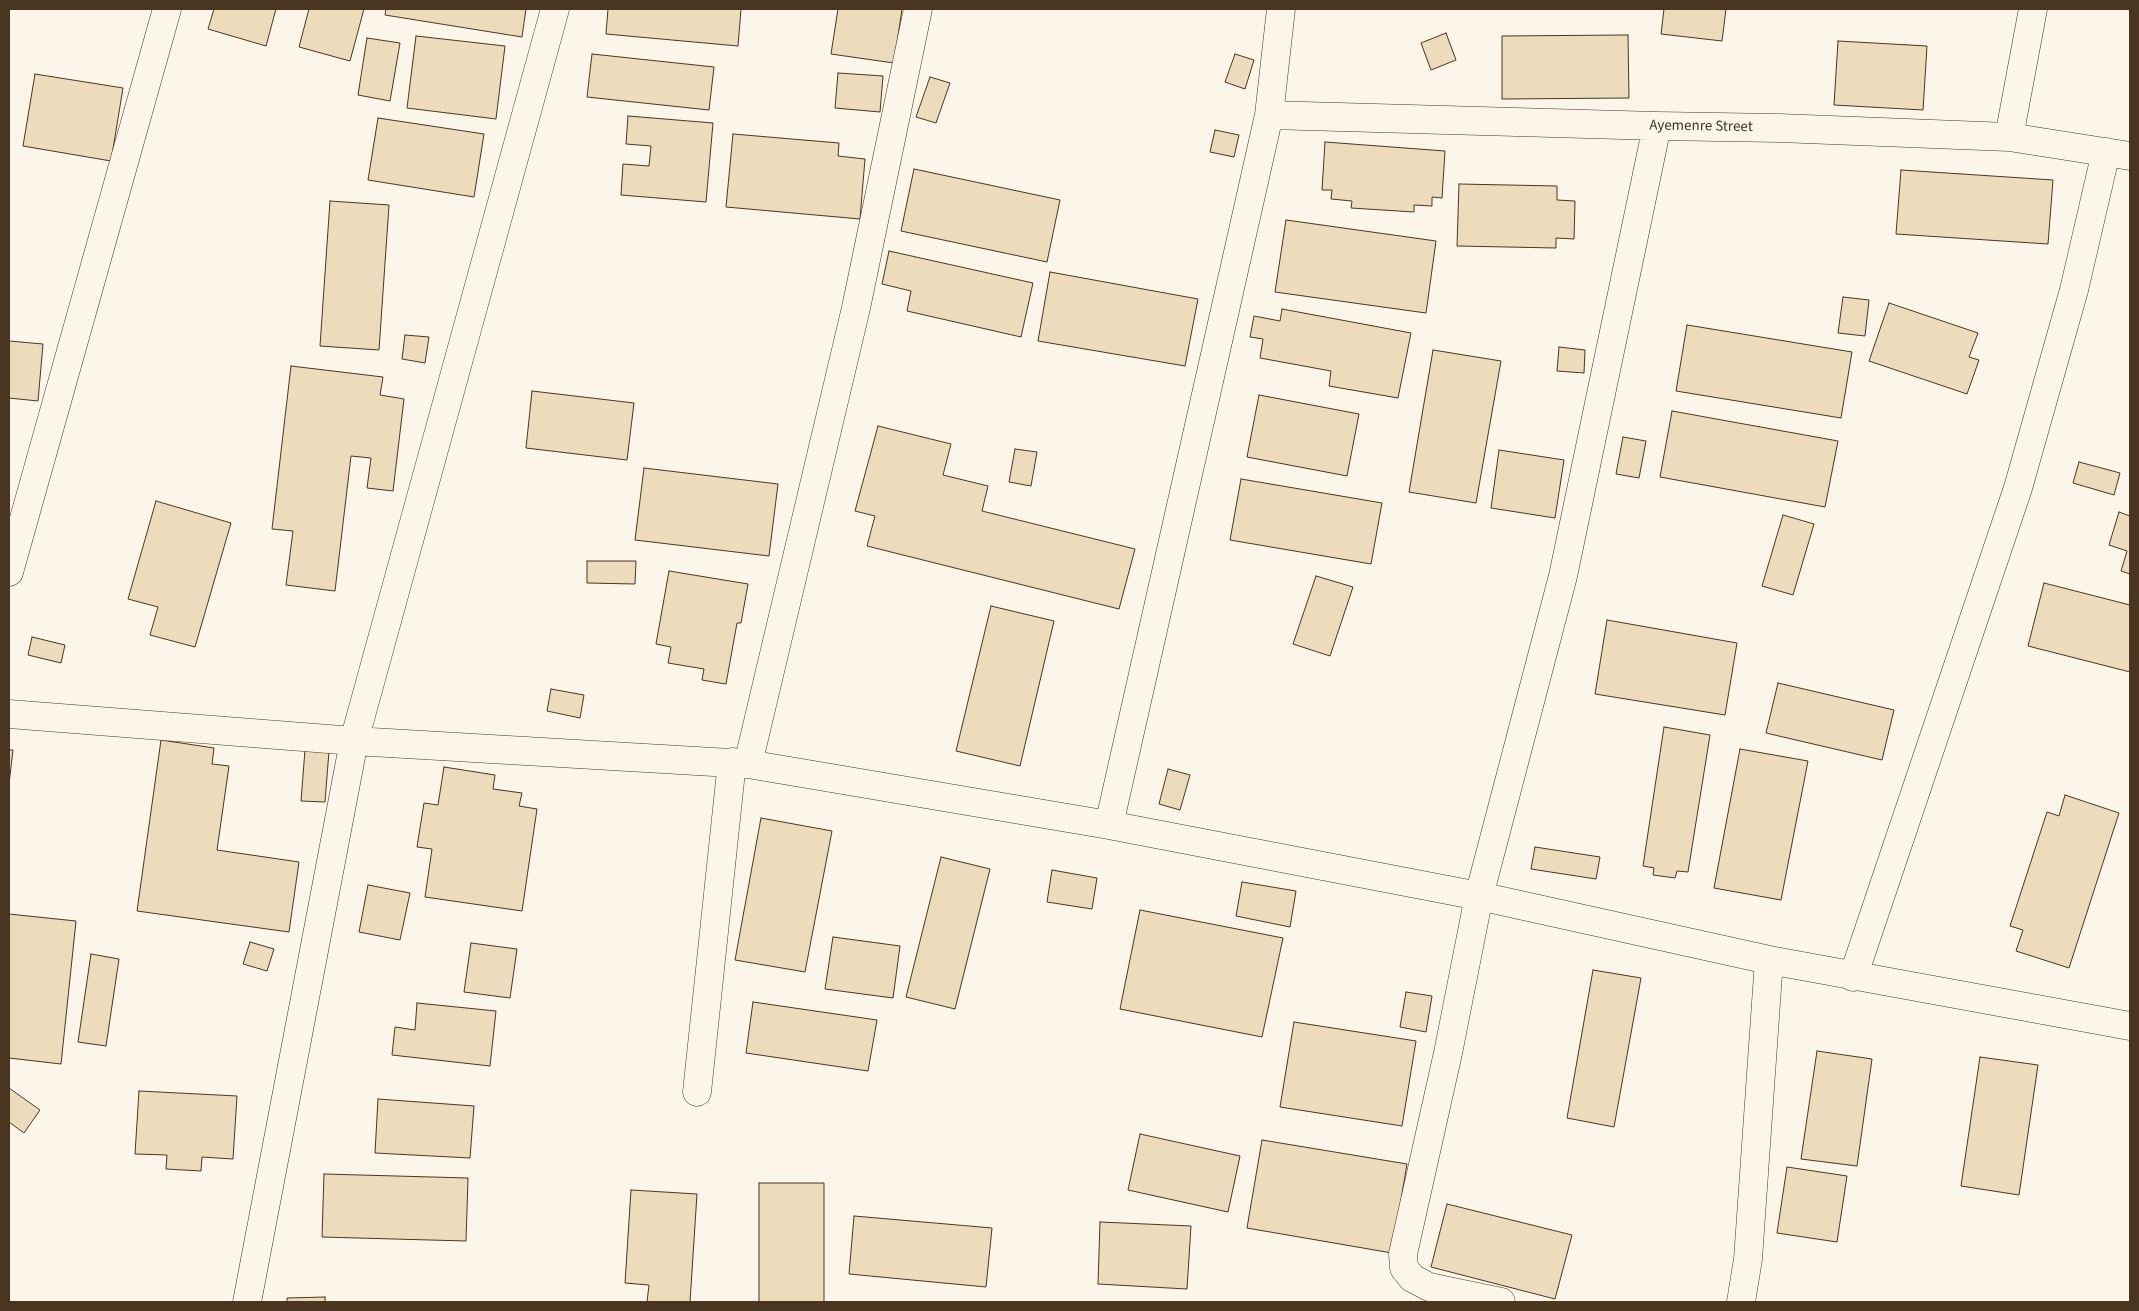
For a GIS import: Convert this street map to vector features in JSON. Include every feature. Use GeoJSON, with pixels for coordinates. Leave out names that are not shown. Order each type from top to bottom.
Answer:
{"type":"FeatureCollection","features":[{"type":"Feature","properties":{"kind":"street"},"geometry":{"type":"LineString","coordinates":[[9,572],[167,9]]}},
{"type":"Feature","properties":{"kind":"street"},"geometry":{"type":"LineString","coordinates":[[247,1302],[354,741],[555,9]]}},
{"type":"Feature","properties":{"kind":"street"},"geometry":{"type":"LineString","coordinates":[[697,1092],[740,763],[856,308],[918,9]]}},
{"type":"Feature","properties":{"kind":"street"},"geometry":{"type":"LineString","coordinates":[[1109,825],[1270,115],[1281,9]]}},
{"type":"Feature","properties":{"kind":"street"},"geometry":{"type":"LineString","coordinates":[[2009,137],[2033,9]]}},
{"type":"Feature","properties":{"kind":"street","name":"Ayemenre Street"},"geometry":{"type":"LineString","coordinates":[[1270,115],[1779,128],[2009,137],[2118,154]]}},
{"type":"Feature","properties":{"kind":"street"},"geometry":{"type":"LineString","coordinates":[[1501,1302],[1429,1287],[1412,1278],[1404,1268],[1403,1254],[1448,1053],[1479,896],[1563,576],[1657,126]]}},
{"type":"Feature","properties":{"kind":"street"},"geometry":{"type":"LineString","coordinates":[[1853,977],[2018,488],[2074,290],[2118,154]]}},
{"type":"Feature","properties":{"kind":"street"},"geometry":{"type":"LineString","coordinates":[[9,714],[354,741],[740,763],[1109,825],[1479,896],[1853,977],[2130,1026]]}},
{"type":"Feature","properties":{"kind":"street"},"geometry":{"type":"LineString","coordinates":[[1741,1302],[1748,1258],[1769,960]]}},
{"type":"Feature","properties":{"kind":"building"},"geometry":{"type":"Polygon","coordinates":[[[214,9],[276,9],[266,46],[208,29],[214,9]]]}},
{"type":"Feature","properties":{"kind":"building"},"geometry":{"type":"Polygon","coordinates":[[[309,9],[364,9],[350,61],[299,47],[309,9]]]}},
{"type":"Feature","properties":{"kind":"building"},"geometry":{"type":"Polygon","coordinates":[[[386,9],[526,9],[522,37],[385,15],[386,9]]]}},
{"type":"Feature","properties":{"kind":"building"},"geometry":{"type":"Polygon","coordinates":[[[608,9],[741,9],[738,46],[606,34],[608,9]]]}},
{"type":"Feature","properties":{"kind":"building"},"geometry":{"type":"Polygon","coordinates":[[[838,9],[902,9],[894,63],[831,54],[838,9]]]}},
{"type":"Feature","properties":{"kind":"building"},"geometry":{"type":"Polygon","coordinates":[[[1664,9],[1726,9],[1722,41],[1661,34],[1664,9]]]}},
{"type":"Feature","properties":{"kind":"building"},"geometry":{"type":"Polygon","coordinates":[[[1446,33],[1456,60],[1431,70],[1421,43],[1446,33]]]}},
{"type":"Feature","properties":{"kind":"building"},"geometry":{"type":"Polygon","coordinates":[[[1628,35],[1629,98],[1502,99],[1502,36],[1628,35]]]}},
{"type":"Feature","properties":{"kind":"building"},"geometry":{"type":"Polygon","coordinates":[[[416,36],[505,46],[496,119],[407,108],[416,36]]]}},
{"type":"Feature","properties":{"kind":"building"},"geometry":{"type":"Polygon","coordinates":[[[367,38],[400,43],[390,101],[358,95],[367,38]]]}},
{"type":"Feature","properties":{"kind":"building"},"geometry":{"type":"Polygon","coordinates":[[[1838,41],[1927,46],[1923,110],[1834,105],[1838,41]]]}},
{"type":"Feature","properties":{"kind":"building"},"geometry":{"type":"Polygon","coordinates":[[[592,54],[714,67],[709,110],[587,97],[592,54]]]}},
{"type":"Feature","properties":{"kind":"building"},"geometry":{"type":"Polygon","coordinates":[[[1235,54],[1254,60],[1245,89],[1225,82],[1235,54]]]}},
{"type":"Feature","properties":{"kind":"building"},"geometry":{"type":"Polygon","coordinates":[[[838,73],[883,76],[880,112],[835,108],[838,73]]]}},
{"type":"Feature","properties":{"kind":"building"},"geometry":{"type":"Polygon","coordinates":[[[35,74],[123,88],[111,161],[23,146],[35,74]]]}},
{"type":"Feature","properties":{"kind":"building"},"geometry":{"type":"Polygon","coordinates":[[[930,77],[950,83],[936,123],[916,117],[930,77]]]}},
{"type":"Feature","properties":{"kind":"building"},"geometry":{"type":"Polygon","coordinates":[[[628,116],[713,123],[706,202],[621,195],[623,164],[649,166],[651,146],[626,144],[628,116]]]}},
{"type":"Feature","properties":{"kind":"building"},"geometry":{"type":"Polygon","coordinates":[[[378,118],[484,134],[474,197],[368,180],[378,118]]]}},
{"type":"Feature","properties":{"kind":"building"},"geometry":{"type":"Polygon","coordinates":[[[1215,130],[1239,135],[1234,157],[1210,152],[1215,130]]]}},
{"type":"Feature","properties":{"kind":"building"},"geometry":{"type":"Polygon","coordinates":[[[733,134],[839,143],[838,156],[865,159],[860,219],[726,207],[733,134]]]}},
{"type":"Feature","properties":{"kind":"building"},"geometry":{"type":"Polygon","coordinates":[[[1325,142],[1445,151],[1442,198],[1432,197],[1432,206],[1414,205],[1414,212],[1351,208],[1352,201],[1331,199],[1332,190],[1322,190],[1325,142]]]}},
{"type":"Feature","properties":{"kind":"building"},"geometry":{"type":"Polygon","coordinates":[[[914,169],[1060,200],[1047,262],[901,231],[914,169]]]}},
{"type":"Feature","properties":{"kind":"building"},"geometry":{"type":"Polygon","coordinates":[[[1901,170],[2053,180],[2048,244],[1896,234],[1901,170]]]}},
{"type":"Feature","properties":{"kind":"building"},"geometry":{"type":"Polygon","coordinates":[[[1459,184],[1557,186],[1557,200],[1575,201],[1574,239],[1556,238],[1556,248],[1457,246],[1459,184]]]}},
{"type":"Feature","properties":{"kind":"building"},"geometry":{"type":"Polygon","coordinates":[[[330,201],[389,205],[379,350],[320,346],[330,201]]]}},
{"type":"Feature","properties":{"kind":"building"},"geometry":{"type":"Polygon","coordinates":[[[1286,220],[1436,241],[1426,313],[1275,292],[1286,220]]]}},
{"type":"Feature","properties":{"kind":"building"},"geometry":{"type":"Polygon","coordinates":[[[889,251],[1033,283],[1021,337],[907,311],[911,291],[882,284],[889,251]]]}},
{"type":"Feature","properties":{"kind":"building"},"geometry":{"type":"Polygon","coordinates":[[[1050,272],[1198,299],[1185,366],[1038,341],[1050,272]]]}},
{"type":"Feature","properties":{"kind":"building"},"geometry":{"type":"Polygon","coordinates":[[[1843,297],[1869,300],[1865,336],[1838,333],[1843,297]]]}},
{"type":"Feature","properties":{"kind":"building"},"geometry":{"type":"Polygon","coordinates":[[[1889,303],[1978,333],[1969,357],[1979,360],[1967,394],[1869,361],[1889,303]]]}},
{"type":"Feature","properties":{"kind":"building"},"geometry":{"type":"Polygon","coordinates":[[[1282,309],[1411,333],[1398,398],[1329,386],[1331,371],[1260,358],[1263,339],[1250,337],[1254,316],[1280,321],[1282,309]]]}},
{"type":"Feature","properties":{"kind":"building"},"geometry":{"type":"Polygon","coordinates":[[[1687,325],[1852,352],[1841,418],[1676,391],[1687,325]]]}},
{"type":"Feature","properties":{"kind":"building"},"geometry":{"type":"Polygon","coordinates":[[[405,335],[429,337],[425,363],[402,359],[405,335]]]}},
{"type":"Feature","properties":{"kind":"building"},"geometry":{"type":"Polygon","coordinates":[[[9,341],[43,344],[38,401],[9,398],[9,341]]]}},
{"type":"Feature","properties":{"kind":"building"},"geometry":{"type":"Polygon","coordinates":[[[1559,347],[1585,350],[1584,373],[1557,371],[1559,347]]]}},
{"type":"Feature","properties":{"kind":"building"},"geometry":{"type":"Polygon","coordinates":[[[1433,350],[1501,361],[1476,503],[1409,492],[1433,350]]]}},
{"type":"Feature","properties":{"kind":"building"},"geometry":{"type":"Polygon","coordinates":[[[291,366],[383,377],[380,395],[404,399],[393,491],[367,488],[371,458],[351,456],[335,591],[286,585],[293,531],[272,529],[291,366]]]}},
{"type":"Feature","properties":{"kind":"building"},"geometry":{"type":"Polygon","coordinates":[[[532,391],[634,403],[627,460],[526,448],[532,391]]]}},
{"type":"Feature","properties":{"kind":"building"},"geometry":{"type":"Polygon","coordinates":[[[1259,395],[1359,414],[1347,476],[1247,457],[1259,395]]]}},
{"type":"Feature","properties":{"kind":"building"},"geometry":{"type":"Polygon","coordinates":[[[1672,411],[1838,441],[1825,507],[1660,477],[1672,411]]]}},
{"type":"Feature","properties":{"kind":"building"},"geometry":{"type":"Polygon","coordinates":[[[878,426],[951,444],[943,475],[988,486],[982,511],[1135,549],[1119,609],[867,546],[875,516],[855,511],[878,426]]]}},
{"type":"Feature","properties":{"kind":"building"},"geometry":{"type":"Polygon","coordinates":[[[1623,437],[1646,441],[1639,478],[1616,474],[1623,437]]]}},
{"type":"Feature","properties":{"kind":"building"},"geometry":{"type":"Polygon","coordinates":[[[1015,449],[1037,452],[1031,486],[1009,482],[1015,449]]]}},
{"type":"Feature","properties":{"kind":"building"},"geometry":{"type":"Polygon","coordinates":[[[1499,450],[1564,460],[1555,518],[1491,508],[1499,450]]]}},
{"type":"Feature","properties":{"kind":"building"},"geometry":{"type":"Polygon","coordinates":[[[2079,462],[2120,473],[2114,495],[2073,483],[2079,462]]]}},
{"type":"Feature","properties":{"kind":"building"},"geometry":{"type":"Polygon","coordinates":[[[644,468],[778,484],[769,556],[635,540],[644,468]]]}},
{"type":"Feature","properties":{"kind":"building"},"geometry":{"type":"Polygon","coordinates":[[[1241,479],[1382,503],[1371,564],[1230,540],[1241,479]]]}},
{"type":"Feature","properties":{"kind":"building"},"geometry":{"type":"Polygon","coordinates":[[[156,501],[231,523],[195,647],[150,635],[158,607],[128,599],[156,501]]]}},
{"type":"Feature","properties":{"kind":"building"},"geometry":{"type":"Polygon","coordinates":[[[2119,512],[2130,516],[2130,574],[2121,571],[2127,551],[2109,545],[2119,512]]]}},
{"type":"Feature","properties":{"kind":"building"},"geometry":{"type":"Polygon","coordinates":[[[1783,515],[1814,524],[1793,595],[1762,586],[1783,515]]]}},
{"type":"Feature","properties":{"kind":"building"},"geometry":{"type":"Polygon","coordinates":[[[587,561],[636,561],[635,584],[587,583],[587,561]]]}},
{"type":"Feature","properties":{"kind":"building"},"geometry":{"type":"Polygon","coordinates":[[[669,571],[748,584],[741,623],[737,623],[726,684],[702,680],[704,669],[668,663],[671,647],[656,644],[669,571]]]}},
{"type":"Feature","properties":{"kind":"building"},"geometry":{"type":"Polygon","coordinates":[[[1316,576],[1353,587],[1330,656],[1293,644],[1316,576]]]}},
{"type":"Feature","properties":{"kind":"building"},"geometry":{"type":"Polygon","coordinates":[[[2044,583],[2130,605],[2130,672],[2028,646],[2044,583]]]}},
{"type":"Feature","properties":{"kind":"building"},"geometry":{"type":"Polygon","coordinates":[[[991,606],[1054,621],[1020,766],[956,751],[991,606]]]}},
{"type":"Feature","properties":{"kind":"building"},"geometry":{"type":"Polygon","coordinates":[[[1607,620],[1737,643],[1725,715],[1595,694],[1607,620]]]}},
{"type":"Feature","properties":{"kind":"building"},"geometry":{"type":"Polygon","coordinates":[[[32,637],[65,645],[61,663],[28,655],[32,637]]]}},
{"type":"Feature","properties":{"kind":"building"},"geometry":{"type":"Polygon","coordinates":[[[1778,683],[1894,710],[1882,760],[1766,733],[1778,683]]]}},
{"type":"Feature","properties":{"kind":"building"},"geometry":{"type":"Polygon","coordinates":[[[551,689],[584,695],[580,718],[547,711],[551,689]]]}},
{"type":"Feature","properties":{"kind":"building"},"geometry":{"type":"Polygon","coordinates":[[[1664,727],[1710,735],[1688,872],[1677,871],[1675,878],[1653,875],[1654,868],[1643,866],[1664,727]]]}},
{"type":"Feature","properties":{"kind":"building"},"geometry":{"type":"Polygon","coordinates":[[[161,740],[214,748],[212,764],[229,766],[217,850],[299,862],[289,932],[137,911],[161,740]]]}},
{"type":"Feature","properties":{"kind":"building"},"geometry":{"type":"Polygon","coordinates":[[[1740,749],[1808,761],[1781,900],[1714,888],[1740,749]]]}},
{"type":"Feature","properties":{"kind":"building"},"geometry":{"type":"Polygon","coordinates":[[[9,750],[13,750],[9,784],[9,750]]]}},
{"type":"Feature","properties":{"kind":"building"},"geometry":{"type":"Polygon","coordinates":[[[305,750],[329,751],[325,802],[301,801],[305,750]]]}},
{"type":"Feature","properties":{"kind":"building"},"geometry":{"type":"Polygon","coordinates":[[[444,767],[495,775],[493,789],[522,793],[519,806],[537,809],[522,911],[425,897],[432,849],[417,847],[424,803],[438,805],[444,767]]]}},
{"type":"Feature","properties":{"kind":"building"},"geometry":{"type":"Polygon","coordinates":[[[1168,769],[1190,775],[1180,810],[1159,804],[1168,769]]]}},
{"type":"Feature","properties":{"kind":"building"},"geometry":{"type":"Polygon","coordinates":[[[2065,795],[2119,813],[2069,968],[2016,951],[2023,930],[2010,926],[2047,812],[2059,816],[2065,795]]]}},
{"type":"Feature","properties":{"kind":"building"},"geometry":{"type":"Polygon","coordinates":[[[761,818],[832,831],[805,972],[735,960],[761,818]]]}},
{"type":"Feature","properties":{"kind":"building"},"geometry":{"type":"Polygon","coordinates":[[[1535,847],[1600,857],[1596,879],[1531,869],[1535,847]]]}},
{"type":"Feature","properties":{"kind":"building"},"geometry":{"type":"Polygon","coordinates":[[[941,857],[990,869],[955,1009],[906,997],[941,857]]]}},
{"type":"Feature","properties":{"kind":"building"},"geometry":{"type":"Polygon","coordinates":[[[1052,870],[1097,878],[1092,909],[1047,902],[1052,870]]]}},
{"type":"Feature","properties":{"kind":"building"},"geometry":{"type":"Polygon","coordinates":[[[1242,882],[1296,891],[1290,927],[1236,916],[1242,882]]]}},
{"type":"Feature","properties":{"kind":"building"},"geometry":{"type":"Polygon","coordinates":[[[368,885],[410,893],[400,940],[359,932],[368,885]]]}},
{"type":"Feature","properties":{"kind":"building"},"geometry":{"type":"Polygon","coordinates":[[[1140,910],[1283,938],[1262,1037],[1120,1009],[1140,910]]]}},
{"type":"Feature","properties":{"kind":"building"},"geometry":{"type":"Polygon","coordinates":[[[9,914],[76,921],[61,1064],[9,1058],[9,914]]]}},
{"type":"Feature","properties":{"kind":"building"},"geometry":{"type":"Polygon","coordinates":[[[833,937],[900,946],[893,998],[825,989],[833,937]]]}},
{"type":"Feature","properties":{"kind":"building"},"geometry":{"type":"Polygon","coordinates":[[[250,942],[274,949],[267,971],[243,964],[250,942]]]}},
{"type":"Feature","properties":{"kind":"building"},"geometry":{"type":"Polygon","coordinates":[[[471,943],[517,949],[510,998],[464,992],[471,943]]]}},
{"type":"Feature","properties":{"kind":"building"},"geometry":{"type":"Polygon","coordinates":[[[91,954],[119,959],[106,1046],[78,1042],[91,954]]]}},
{"type":"Feature","properties":{"kind":"building"},"geometry":{"type":"Polygon","coordinates":[[[1593,970],[1641,978],[1614,1127],[1567,1118],[1593,970]]]}},
{"type":"Feature","properties":{"kind":"building"},"geometry":{"type":"Polygon","coordinates":[[[1406,992],[1432,996],[1426,1032],[1400,1027],[1406,992]]]}},
{"type":"Feature","properties":{"kind":"building"},"geometry":{"type":"Polygon","coordinates":[[[753,1002],[877,1020],[868,1071],[746,1053],[753,1002]]]}},
{"type":"Feature","properties":{"kind":"building"},"geometry":{"type":"Polygon","coordinates":[[[417,1003],[496,1011],[490,1066],[392,1055],[395,1027],[415,1030],[417,1003]]]}},
{"type":"Feature","properties":{"kind":"building"},"geometry":{"type":"Polygon","coordinates":[[[1294,1022],[1416,1041],[1402,1126],[1280,1107],[1294,1022]]]}},
{"type":"Feature","properties":{"kind":"building"},"geometry":{"type":"Polygon","coordinates":[[[1817,1051],[1872,1059],[1857,1166],[1801,1159],[1817,1051]]]}},
{"type":"Feature","properties":{"kind":"building"},"geometry":{"type":"Polygon","coordinates":[[[1980,1057],[2038,1065],[2019,1195],[1961,1186],[1980,1057]]]}},
{"type":"Feature","properties":{"kind":"building"},"geometry":{"type":"Polygon","coordinates":[[[9,1088],[40,1110],[24,1133],[9,1122],[9,1088]]]}},
{"type":"Feature","properties":{"kind":"building"},"geometry":{"type":"Polygon","coordinates":[[[139,1091],[237,1096],[233,1159],[202,1157],[201,1171],[166,1169],[167,1155],[135,1154],[139,1091]]]}},
{"type":"Feature","properties":{"kind":"building"},"geometry":{"type":"Polygon","coordinates":[[[378,1099],[474,1106],[470,1158],[375,1153],[378,1099]]]}},
{"type":"Feature","properties":{"kind":"building"},"geometry":{"type":"Polygon","coordinates":[[[1140,1134],[1240,1156],[1228,1212],[1128,1190],[1140,1134]]]}},
{"type":"Feature","properties":{"kind":"building"},"geometry":{"type":"Polygon","coordinates":[[[1262,1140],[1407,1164],[1392,1253],[1247,1228],[1262,1140]]]}},
{"type":"Feature","properties":{"kind":"building"},"geometry":{"type":"Polygon","coordinates":[[[1787,1167],[1847,1176],[1837,1242],[1777,1233],[1787,1167]]]}},
{"type":"Feature","properties":{"kind":"building"},"geometry":{"type":"Polygon","coordinates":[[[324,1174],[468,1178],[466,1241],[322,1237],[324,1174]]]}},
{"type":"Feature","properties":{"kind":"building"},"geometry":{"type":"Polygon","coordinates":[[[759,1183],[824,1183],[824,1302],[759,1302],[759,1183]]]}},
{"type":"Feature","properties":{"kind":"building"},"geometry":{"type":"Polygon","coordinates":[[[631,1190],[697,1194],[690,1302],[647,1302],[649,1285],[625,1283],[631,1190]]]}},
{"type":"Feature","properties":{"kind":"building"},"geometry":{"type":"Polygon","coordinates":[[[1447,1204],[1572,1235],[1555,1299],[1431,1267],[1447,1204]]]}},
{"type":"Feature","properties":{"kind":"building"},"geometry":{"type":"Polygon","coordinates":[[[854,1216],[992,1228],[986,1287],[849,1274],[854,1216]]]}},
{"type":"Feature","properties":{"kind":"building"},"geometry":{"type":"Polygon","coordinates":[[[1100,1222],[1191,1226],[1187,1289],[1098,1284],[1100,1222]]]}},
{"type":"Feature","properties":{"kind":"building"},"geometry":{"type":"Polygon","coordinates":[[[325,1297],[325,1302],[287,1302],[287,1298],[325,1297]]]}}]}
